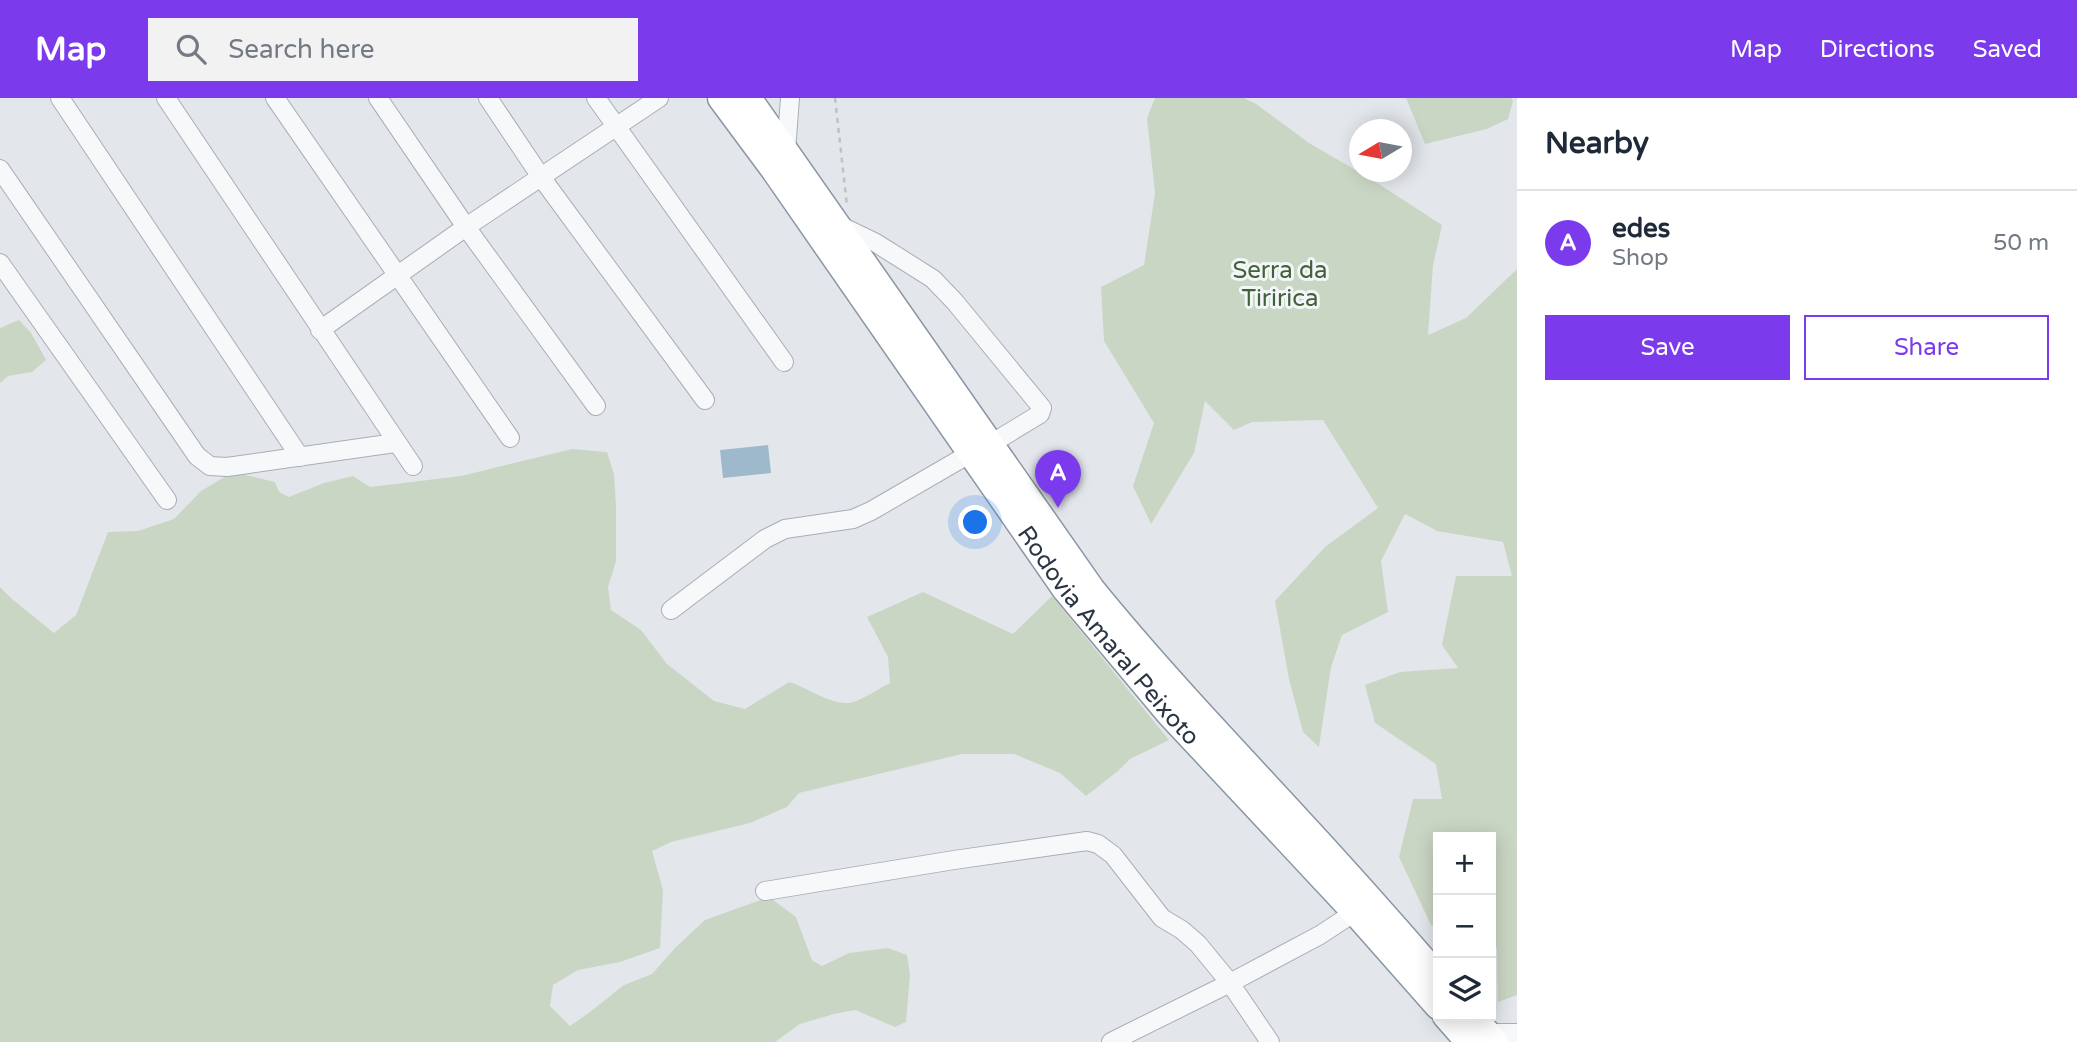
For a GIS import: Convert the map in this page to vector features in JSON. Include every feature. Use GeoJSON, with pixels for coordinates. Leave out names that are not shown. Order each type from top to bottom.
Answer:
{"type":"FeatureCollection","features":[{"type":"Feature","properties":{"kind":"highway","name":"Rodovia Amaral Peixoto"},"geometry":{"type":"LineString","coordinates":[[721,98],[980,449],[1134,642],[1433,971]]}},
{"type":"Feature","properties":{"kind":"highway","name":"Rodovia Amaral Peixoto"},"geometry":{"type":"LineString","coordinates":[[748,98],[844,227],[867,269],[1066,590],[1136,676],[1355,912],[1433,1000]]}},
{"type":"Feature","properties":{"kind":"highway"},"geometry":{"type":"LineString","coordinates":[[1456,1021],[1481,1033]]}},
{"type":"Feature","properties":{"kind":"street"},"geometry":{"type":"LineString","coordinates":[[60,98],[300,457]]}},
{"type":"Feature","properties":{"kind":"street"},"geometry":{"type":"LineString","coordinates":[[166,98],[413,466]]}},
{"type":"Feature","properties":{"kind":"street"},"geometry":{"type":"LineString","coordinates":[[275,98],[510,438]]}},
{"type":"Feature","properties":{"kind":"street"},"geometry":{"type":"LineString","coordinates":[[378,98],[466,227],[596,406]]}},
{"type":"Feature","properties":{"kind":"street"},"geometry":{"type":"LineString","coordinates":[[488,98],[541,177],[705,400]]}},
{"type":"Feature","properties":{"kind":"street"},"geometry":{"type":"LineString","coordinates":[[596,98],[784,362]]}},
{"type":"Feature","properties":{"kind":"street"},"geometry":{"type":"LineString","coordinates":[[320,330],[466,227],[659,98]]}},
{"type":"Feature","properties":{"kind":"street"},"geometry":{"type":"LineString","coordinates":[[786,151],[790,98]]}},
{"type":"Feature","properties":{"kind":"street"},"geometry":{"type":"LineString","coordinates":[[0,169],[197,456],[210,466],[300,457],[396,443]]}},
{"type":"Feature","properties":{"kind":"street"},"geometry":{"type":"LineString","coordinates":[[671,610],[765,539],[785,529],[853,519],[1040,414],[1042,408],[964,312],[933,279],[876,243],[844,227]]}},
{"type":"Feature","properties":{"kind":"street"},"geometry":{"type":"LineString","coordinates":[[867,269],[876,243]]}},
{"type":"Feature","properties":{"kind":"street"},"geometry":{"type":"LineString","coordinates":[[0,263],[167,500]]}},
{"type":"Feature","properties":{"kind":"street"},"geometry":{"type":"LineString","coordinates":[[765,891],[1087,841],[1098,844],[1113,855],[1162,918],[1198,944],[1230,983],[1270,1042]]}},
{"type":"Feature","properties":{"kind":"street"},"geometry":{"type":"LineString","coordinates":[[1111,1042],[1230,983],[1355,912]]}},
{"type":"Feature","properties":{"kind":"street"},"geometry":{"type":"LineString","coordinates":[[1481,1033],[1517,1033]]}},
{"type":"Feature","properties":{"kind":"path"},"geometry":{"type":"LineString","coordinates":[[835,98],[846,201],[844,227]]}},
{"type":"Feature","properties":{"kind":"green space","name":"Serra da Tiririca"},"geometry":{"type":"Polygon","coordinates":[[[1155,98],[1244,98],[1309,143],[1349,166],[1349,182],[1376,182],[1442,225],[1433,266],[1428,335],[1466,318],[1517,269],[1517,995],[1498,1002],[1496,832],[1433,832],[1431,925],[1399,857],[1413,799],[1442,799],[1436,764],[1375,723],[1365,685],[1400,672],[1458,668],[1442,645],[1456,576],[1512,576],[1503,542],[1437,531],[1405,514],[1381,561],[1388,612],[1342,635],[1331,667],[1319,747],[1303,732],[1289,679],[1275,601],[1325,547],[1378,508],[1323,420],[1252,422],[1234,430],[1205,401],[1194,453],[1151,524],[1133,486],[1154,423],[1104,341],[1101,287],[1144,265],[1155,193],[1147,118],[1155,98]]]}},
{"type":"Feature","properties":{"kind":"green space"},"geometry":{"type":"Polygon","coordinates":[[[1406,98],[1511,98],[1513,101],[1508,119],[1487,129],[1425,144],[1406,98]]]}},
{"type":"Feature","properties":{"kind":"green space"},"geometry":{"type":"Polygon","coordinates":[[[19,320],[31,333],[46,360],[32,372],[8,376],[0,383],[0,328],[19,320]]]}},
{"type":"Feature","properties":{"kind":"green space"},"geometry":{"type":"Polygon","coordinates":[[[572,449],[607,452],[614,474],[616,561],[608,587],[611,610],[641,630],[667,664],[714,701],[745,709],[789,682],[834,701],[853,702],[890,683],[888,657],[867,617],[923,592],[1013,634],[1052,596],[1169,740],[1130,759],[1086,796],[1060,773],[1014,754],[962,754],[799,793],[787,807],[750,823],[671,842],[652,851],[663,890],[660,948],[620,962],[578,970],[553,985],[550,1006],[570,1026],[624,985],[652,974],[705,920],[769,897],[796,917],[812,960],[822,966],[849,953],[888,948],[907,955],[910,975],[906,1022],[895,1027],[855,1010],[800,1024],[775,1042],[0,1042],[0,587],[54,633],[76,615],[108,532],[138,531],[174,519],[201,491],[233,472],[275,482],[279,492],[289,497],[324,483],[353,476],[370,487],[461,476],[572,449]]]}},
{"type":"Feature","properties":{"kind":"water"},"geometry":{"type":"Polygon","coordinates":[[[768,445],[771,473],[723,478],[720,450],[768,445]]]}},
{"type":"Feature","properties":{"kind":"place","name":"edes"},"geometry":{"type":"Point","coordinates":[1058,508]}}]}
